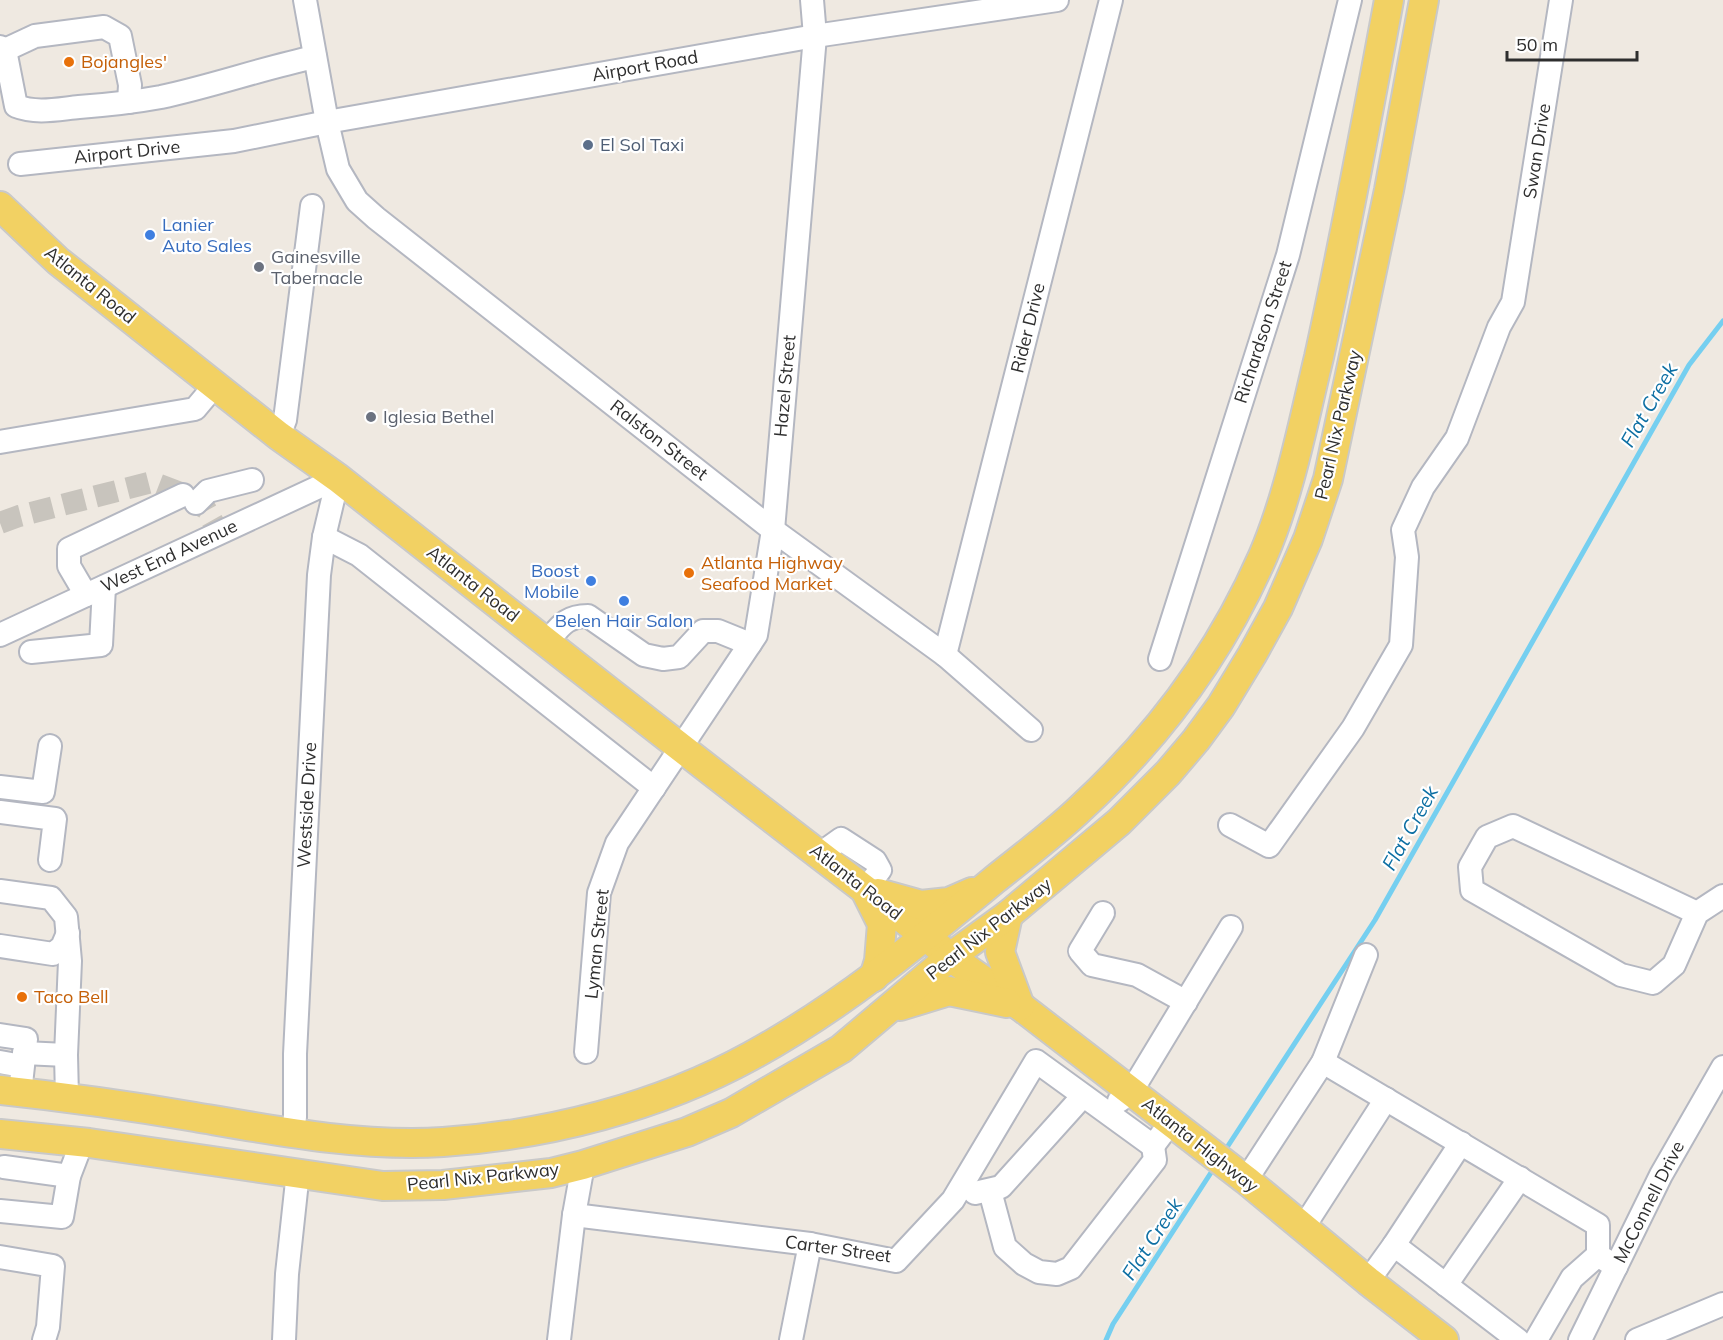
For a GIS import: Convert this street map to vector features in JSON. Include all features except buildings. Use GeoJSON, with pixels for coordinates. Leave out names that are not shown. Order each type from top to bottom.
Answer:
{"type":"FeatureCollection","features":[{"type":"Feature","properties":{"kind":"main road","name":"Pearl Nix Parkway"},"geometry":{"type":"LineString","coordinates":[[15,1067],[67,1097],[292,1133],[385,1142],[441,1142],[544,1130],[572,1124],[672,1092],[747,1058],[806,1023],[874,977],[927,937],[1080,810],[1162,724],[1202,670],[1236,612],[1265,552],[1289,480],[1333,292],[1389,0]]}},
{"type":"Feature","properties":{"kind":"main road","name":"Pearl Nix Parkway"},"geometry":{"type":"LineString","coordinates":[[0,1134],[82,1142],[383,1186],[443,1185],[551,1173],[687,1132],[731,1113],[841,1049],[950,957],[1008,915],[1092,846],[1168,773],[1221,706],[1278,608],[1308,539],[1328,479],[1389,190],[1424,0]]}},
{"type":"Feature","properties":{"kind":"main road","name":"Atlanta Road"},"geometry":{"type":"LineString","coordinates":[[0,206],[58,261],[216,384],[282,428],[338,478],[546,643],[950,957]]}},
{"type":"Feature","properties":{"kind":"main road"},"geometry":{"type":"LineString","coordinates":[[865,890],[921,905],[949,902],[991,883]]}},
{"type":"Feature","properties":{"kind":"main road"},"geometry":{"type":"LineString","coordinates":[[865,890],[882,924],[879,961],[874,977]]}},
{"type":"Feature","properties":{"kind":"main road"},"geometry":{"type":"LineString","coordinates":[[1008,915],[1000,952],[1020,1006]]}},
{"type":"Feature","properties":{"kind":"main road","name":"Atlanta Highway"},"geometry":{"type":"LineString","coordinates":[[950,957],[1020,1006],[1239,1175],[1444,1340]]}},
{"type":"Feature","properties":{"kind":"main road"},"geometry":{"type":"LineString","coordinates":[[890,1009],[949,991],[1020,1006]]}},
{"type":"Feature","properties":{"kind":"street","name":"Ralston Street"},"geometry":{"type":"LineString","coordinates":[[305,0],[338,169],[357,201],[773,530],[945,655],[1031,730]]}},
{"type":"Feature","properties":{"kind":"street","name":"Hazel Street"},"geometry":{"type":"LineString","coordinates":[[680,748],[756,635],[773,530],[815,36],[812,0]]}},
{"type":"Feature","properties":{"kind":"street","name":"Airport Road"},"geometry":{"type":"LineString","coordinates":[[234,141],[327,122],[815,36],[928,9],[1058,0]]}},
{"type":"Feature","properties":{"kind":"street","name":"Rider Drive"},"geometry":{"type":"LineString","coordinates":[[945,655],[1111,0]]}},
{"type":"Feature","properties":{"kind":"street","name":"Richardson Street"},"geometry":{"type":"LineString","coordinates":[[1160,659],[1288,255],[1350,0]]}},
{"type":"Feature","properties":{"kind":"street","name":"Swan Drive"},"geometry":{"type":"LineString","coordinates":[[1230,825],[1269,846],[1353,728],[1401,645],[1407,557],[1403,530],[1422,487],[1457,438],[1499,327],[1513,302],[1561,0]]}},
{"type":"Feature","properties":{"kind":"street"},"geometry":{"type":"LineString","coordinates":[[129,102],[130,85],[120,36],[104,27],[35,36],[2,51],[16,106],[27,110],[129,102],[162,96],[276,65],[315,57]]}},
{"type":"Feature","properties":{"kind":"street","name":"Airport Drive"},"geometry":{"type":"LineString","coordinates":[[21,164],[234,141]]}},
{"type":"Feature","properties":{"kind":"street"},"geometry":{"type":"LineString","coordinates":[[282,428],[312,206]]}},
{"type":"Feature","properties":{"kind":"street"},"geometry":{"type":"LineString","coordinates":[[0,442],[195,409],[216,384]]}},
{"type":"Feature","properties":{"kind":"street","name":"Westside Drive"},"geometry":{"type":"LineString","coordinates":[[292,1133],[295,1117],[295,1054],[319,575],[324,537],[338,478]]}},
{"type":"Feature","properties":{"kind":"street","name":"West End Avenue"},"geometry":{"type":"LineString","coordinates":[[0,635],[338,478]]}},
{"type":"Feature","properties":{"kind":"street"},"geometry":{"type":"LineString","coordinates":[[31,652],[101,645],[95,591],[69,566],[69,549],[208,491],[252,480]]}},
{"type":"Feature","properties":{"kind":"street"},"geometry":{"type":"LineString","coordinates":[[324,537],[359,555],[654,788]]}},
{"type":"Feature","properties":{"kind":"street"},"geometry":{"type":"LineString","coordinates":[[546,643],[569,618],[588,616],[644,655],[663,658],[680,657],[703,631],[718,630],[750,644]]}},
{"type":"Feature","properties":{"kind":"street"},"geometry":{"type":"LineString","coordinates":[[0,787],[43,792],[50,746]]}},
{"type":"Feature","properties":{"kind":"street","name":"Lyman Street"},"geometry":{"type":"LineString","coordinates":[[586,1052],[599,893],[617,843],[680,748]]}},
{"type":"Feature","properties":{"kind":"street"},"geometry":{"type":"LineString","coordinates":[[0,812],[56,819],[50,860]]}},
{"type":"Feature","properties":{"kind":"street"},"geometry":{"type":"LineString","coordinates":[[1697,913],[1513,826],[1487,837],[1470,867],[1472,890],[1621,975],[1653,983],[1674,965],[1697,913],[1723,896]]}},
{"type":"Feature","properties":{"kind":"street"},"geometry":{"type":"LineString","coordinates":[[0,891],[51,898],[66,917],[70,961],[66,1055],[67,1097]]}},
{"type":"Feature","properties":{"kind":"street"},"geometry":{"type":"LineString","coordinates":[[1103,913],[1080,951],[1092,965],[1137,975],[1185,1002]]}},
{"type":"Feature","properties":{"kind":"street"},"geometry":{"type":"LineString","coordinates":[[1107,1111],[1131,1092],[1231,927]]}},
{"type":"Feature","properties":{"kind":"street"},"geometry":{"type":"LineString","coordinates":[[0,946],[53,954],[62,947],[68,933]]}},
{"type":"Feature","properties":{"kind":"street"},"geometry":{"type":"LineString","coordinates":[[1239,1175],[1323,1062],[1366,955]]}},
{"type":"Feature","properties":{"kind":"street"},"geometry":{"type":"LineString","coordinates":[[0,1035],[15,1067],[66,1055]]}},
{"type":"Feature","properties":{"kind":"street","name":"Carter Street"},"geometry":{"type":"LineString","coordinates":[[574,1215],[810,1244],[896,1261],[952,1200],[1036,1061],[1077,1093]]}},
{"type":"Feature","properties":{"kind":"street"},"geometry":{"type":"LineString","coordinates":[[957,1192],[980,1194],[1001,1187],[1077,1093],[1093,1062]]}},
{"type":"Feature","properties":{"kind":"street"},"geometry":{"type":"LineString","coordinates":[[1323,1062],[1598,1225],[1607,1261],[1572,1278],[1536,1340]]}},
{"type":"Feature","properties":{"kind":"street","name":"McConnell Drive"},"geometry":{"type":"LineString","coordinates":[[1580,1340],[1607,1261],[1661,1175],[1723,1067]]}},
{"type":"Feature","properties":{"kind":"street"},"geometry":{"type":"LineString","coordinates":[[990,1191],[1005,1247],[1024,1264],[1039,1272],[1058,1274],[1071,1268],[1155,1160],[1153,1146],[1107,1111],[1077,1093]]}},
{"type":"Feature","properties":{"kind":"street"},"geometry":{"type":"LineString","coordinates":[[1303,1228],[1386,1099]]}},
{"type":"Feature","properties":{"kind":"street"},"geometry":{"type":"LineString","coordinates":[[1153,1146],[1175,1126]]}},
{"type":"Feature","properties":{"kind":"street"},"geometry":{"type":"LineString","coordinates":[[0,1212],[62,1217],[69,1176],[82,1142]]}},
{"type":"Feature","properties":{"kind":"street"},"geometry":{"type":"LineString","coordinates":[[1368,1281],[1461,1143]]}},
{"type":"Feature","properties":{"kind":"street"},"geometry":{"type":"LineString","coordinates":[[559,1340],[574,1215],[583,1165]]}},
{"type":"Feature","properties":{"kind":"street"},"geometry":{"type":"LineString","coordinates":[[4,1167],[69,1176]]}},
{"type":"Feature","properties":{"kind":"street"},"geometry":{"type":"LineString","coordinates":[[284,1340],[287,1274],[298,1172]]}},
{"type":"Feature","properties":{"kind":"street"},"geometry":{"type":"LineString","coordinates":[[1446,1285],[1520,1178]]}},
{"type":"Feature","properties":{"kind":"street"},"geometry":{"type":"LineString","coordinates":[[791,1340],[810,1244]]}},
{"type":"Feature","properties":{"kind":"street"},"geometry":{"type":"LineString","coordinates":[[1394,1245],[1518,1340]]}},
{"type":"Feature","properties":{"kind":"street"},"geometry":{"type":"LineString","coordinates":[[0,1257],[53,1266],[48,1327],[44,1340]]}},
{"type":"Feature","properties":{"kind":"street"},"geometry":{"type":"LineString","coordinates":[[1636,1340],[1723,1304]]}},
{"type":"Feature","properties":{"kind":"waterway","name":"Flat Creek"},"geometry":{"type":"LineString","coordinates":[[1224,1152],[1375,920],[1689,365],[1723,321]]}},
{"type":"Feature","properties":{"kind":"waterway","name":"Flat Creek"},"geometry":{"type":"LineString","coordinates":[[1106,1340],[1113,1324],[1214,1168]]}},
{"type":"Feature","properties":{"kind":"tunnel"},"geometry":{"type":"LineString","coordinates":[[0,523],[19,516],[152,482],[178,492],[205,508],[219,533]]}},
{"type":"Feature","properties":{"kind":"place","name":"Bojangles'"},"geometry":{"type":"Point","coordinates":[69,62]}},
{"type":"Feature","properties":{"kind":"place","name":"El Sol Taxi"},"geometry":{"type":"Point","coordinates":[588,145]}},
{"type":"Feature","properties":{"kind":"place","name":"Lanier Auto Sales"},"geometry":{"type":"Point","coordinates":[150,235]}},
{"type":"Feature","properties":{"kind":"place","name":"Gainesville Tabernacle"},"geometry":{"type":"Point","coordinates":[259,267]}},
{"type":"Feature","properties":{"kind":"place","name":"Iglesia Bethel"},"geometry":{"type":"Point","coordinates":[371,417]}},
{"type":"Feature","properties":{"kind":"place","name":"Atlanta Highway Seafood Market"},"geometry":{"type":"Point","coordinates":[689,573]}},
{"type":"Feature","properties":{"kind":"place","name":"Boost Mobile"},"geometry":{"type":"Point","coordinates":[591,581]}},
{"type":"Feature","properties":{"kind":"place","name":"Belen Hair Salon"},"geometry":{"type":"Point","coordinates":[624,601]}},
{"type":"Feature","properties":{"kind":"place","name":"Taco Bell"},"geometry":{"type":"Point","coordinates":[22,997]}}]}
